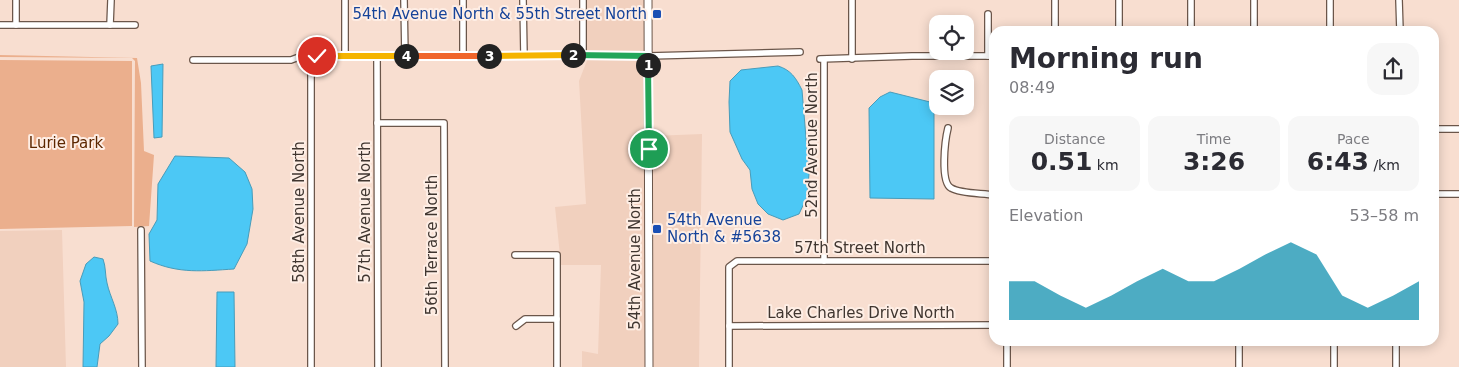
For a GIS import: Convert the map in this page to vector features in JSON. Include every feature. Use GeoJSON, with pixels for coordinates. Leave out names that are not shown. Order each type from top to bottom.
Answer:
{"type":"FeatureCollection","features":[{"type":"Feature","properties":{"kind":"main road","name":"54th Avenue North"},"geometry":{"type":"LineString","coordinates":[[648,0],[649,367]]}},
{"type":"Feature","properties":{"kind":"street"},"geometry":{"type":"LineString","coordinates":[[16,0],[16,25]]}},
{"type":"Feature","properties":{"kind":"street"},"geometry":{"type":"LineString","coordinates":[[110,24],[111,0]]}},
{"type":"Feature","properties":{"kind":"street"},"geometry":{"type":"LineString","coordinates":[[345,0],[345,56]]}},
{"type":"Feature","properties":{"kind":"street"},"geometry":{"type":"LineString","coordinates":[[404,0],[404,56]]}},
{"type":"Feature","properties":{"kind":"street"},"geometry":{"type":"LineString","coordinates":[[463,0],[463,56]]}},
{"type":"Feature","properties":{"kind":"street"},"geometry":{"type":"LineString","coordinates":[[523,0],[524,56]]}},
{"type":"Feature","properties":{"kind":"street"},"geometry":{"type":"LineString","coordinates":[[583,0],[583,55]]}},
{"type":"Feature","properties":{"kind":"street"},"geometry":{"type":"LineString","coordinates":[[852,0],[852,59],[912,56],[989,56]]}},
{"type":"Feature","properties":{"kind":"street"},"geometry":{"type":"LineString","coordinates":[[1055,0],[1055,26]]}},
{"type":"Feature","properties":{"kind":"street"},"geometry":{"type":"LineString","coordinates":[[1119,0],[1119,26]]}},
{"type":"Feature","properties":{"kind":"street"},"geometry":{"type":"LineString","coordinates":[[1191,0],[1191,26]]}},
{"type":"Feature","properties":{"kind":"street"},"geometry":{"type":"LineString","coordinates":[[1254,0],[1254,26]]}},
{"type":"Feature","properties":{"kind":"street"},"geometry":{"type":"LineString","coordinates":[[1330,0],[1330,26]]}},
{"type":"Feature","properties":{"kind":"street"},"geometry":{"type":"LineString","coordinates":[[1400,0],[1400,26]]}},
{"type":"Feature","properties":{"kind":"street"},"geometry":{"type":"LineString","coordinates":[[988,14],[989,28]]}},
{"type":"Feature","properties":{"kind":"street"},"geometry":{"type":"LineString","coordinates":[[0,26],[136,25]]}},
{"type":"Feature","properties":{"kind":"street"},"geometry":{"type":"LineString","coordinates":[[193,60],[291,60],[299,57],[345,56],[648,56],[800,52]]}},
{"type":"Feature","properties":{"kind":"street","name":"57th Avenue North"},"geometry":{"type":"LineString","coordinates":[[377,57],[378,367]]}},
{"type":"Feature","properties":{"kind":"street","name":"58th Avenue North"},"geometry":{"type":"LineString","coordinates":[[311,58],[312,367]]}},
{"type":"Feature","properties":{"kind":"street","name":"52nd Avenue North"},"geometry":{"type":"LineString","coordinates":[[824,261],[822,59],[852,59]]}},
{"type":"Feature","properties":{"kind":"street","name":"56th Terrace North"},"geometry":{"type":"LineString","coordinates":[[378,123],[444,123],[445,367]]}},
{"type":"Feature","properties":{"kind":"street"},"geometry":{"type":"LineString","coordinates":[[948,128],[945,150],[945,176],[949,187],[956,190],[989,194]]}},
{"type":"Feature","properties":{"kind":"street"},"geometry":{"type":"LineString","coordinates":[[1439,129],[1459,129]]}},
{"type":"Feature","properties":{"kind":"street"},"geometry":{"type":"LineString","coordinates":[[1439,194],[1459,194]]}},
{"type":"Feature","properties":{"kind":"street"},"geometry":{"type":"LineString","coordinates":[[141,230],[142,367]]}},
{"type":"Feature","properties":{"kind":"street"},"geometry":{"type":"LineString","coordinates":[[515,255],[557,255],[557,367]]}},
{"type":"Feature","properties":{"kind":"street","name":"57th Street North"},"geometry":{"type":"LineString","coordinates":[[729,326],[729,267],[737,261],[989,260]]}},
{"type":"Feature","properties":{"kind":"street"},"geometry":{"type":"LineString","coordinates":[[516,326],[525,319],[557,319]]}},
{"type":"Feature","properties":{"kind":"street","name":"Lake Charles Drive North"},"geometry":{"type":"LineString","coordinates":[[729,326],[989,325]]}},
{"type":"Feature","properties":{"kind":"street"},"geometry":{"type":"LineString","coordinates":[[729,326],[729,367]]}},
{"type":"Feature","properties":{"kind":"street"},"geometry":{"type":"LineString","coordinates":[[1007,346],[1007,367]]}},
{"type":"Feature","properties":{"kind":"street"},"geometry":{"type":"LineString","coordinates":[[1239,346],[1239,367]]}},
{"type":"Feature","properties":{"kind":"street"},"geometry":{"type":"LineString","coordinates":[[1334,346],[1334,367]]}},
{"type":"Feature","properties":{"kind":"street"},"geometry":{"type":"LineString","coordinates":[[1396,346],[1396,367]]}},
{"type":"Feature","properties":{"kind":"shaded area"},"geometry":{"type":"Polygon","coordinates":[[[587,0],[645,0],[645,53],[587,53],[587,0]]]}},
{"type":"Feature","properties":{"kind":"shaded area"},"geometry":{"type":"Polygon","coordinates":[[[588,58],[645,59],[646,367],[582,367],[582,351],[598,354],[601,265],[561,265],[555,207],[586,204],[579,81],[588,58]]]}},
{"type":"Feature","properties":{"kind":"shaded area"},"geometry":{"type":"Polygon","coordinates":[[[702,134],[699,367],[653,367],[652,136],[702,134]]]}},
{"type":"Feature","properties":{"kind":"shaded area"},"geometry":{"type":"Polygon","coordinates":[[[62,230],[66,367],[0,367],[0,231],[62,230]]]}},
{"type":"Feature","properties":{"kind":"green space"},"geometry":{"type":"Polygon","coordinates":[[[0,55],[137,58],[141,83],[144,151],[154,155],[149,226],[134,227],[135,61],[132,58],[0,57],[0,55]]]}},
{"type":"Feature","properties":{"kind":"green space","name":"Lurie Park"},"geometry":{"type":"Polygon","coordinates":[[[0,60],[132,61],[132,226],[0,229],[0,60]]]}},
{"type":"Feature","properties":{"kind":"water"},"geometry":{"type":"Polygon","coordinates":[[[163,64],[162,137],[154,138],[151,66],[163,64]]]}},
{"type":"Feature","properties":{"kind":"water"},"geometry":{"type":"Polygon","coordinates":[[[778,66],[793,75],[802,90],[809,174],[807,197],[799,214],[783,220],[768,214],[758,204],[752,189],[750,170],[742,159],[730,132],[729,102],[730,81],[741,70],[778,66]]]}},
{"type":"Feature","properties":{"kind":"water"},"geometry":{"type":"Polygon","coordinates":[[[890,92],[929,102],[929,115],[934,115],[934,199],[870,198],[869,108],[880,97],[890,92]]]}},
{"type":"Feature","properties":{"kind":"water"},"geometry":{"type":"Polygon","coordinates":[[[175,156],[229,158],[245,172],[252,189],[253,209],[247,244],[234,269],[181,270],[150,261],[149,234],[157,220],[158,184],[175,156]]]}},
{"type":"Feature","properties":{"kind":"water"},"geometry":{"type":"Polygon","coordinates":[[[94,257],[103,259],[118,324],[100,344],[97,367],[83,367],[84,302],[80,281],[86,264],[94,257]]]}},
{"type":"Feature","properties":{"kind":"water"},"geometry":{"type":"Polygon","coordinates":[[[217,292],[234,292],[235,367],[216,367],[217,292]]]}},
{"type":"Feature","properties":{"kind":"place","name":"54th Avenue North & 55th Street North"},"geometry":{"type":"Point","coordinates":[657,14]}},
{"type":"Feature","properties":{"kind":"place","name":"54th Avenue North & #5638"},"geometry":{"type":"Point","coordinates":[657,229]}},
{"type":"Feature","properties":{"kind":"route"},"geometry":{"type":"LineString","coordinates":[[317,56],[648,56],[649,149]]}}]}
